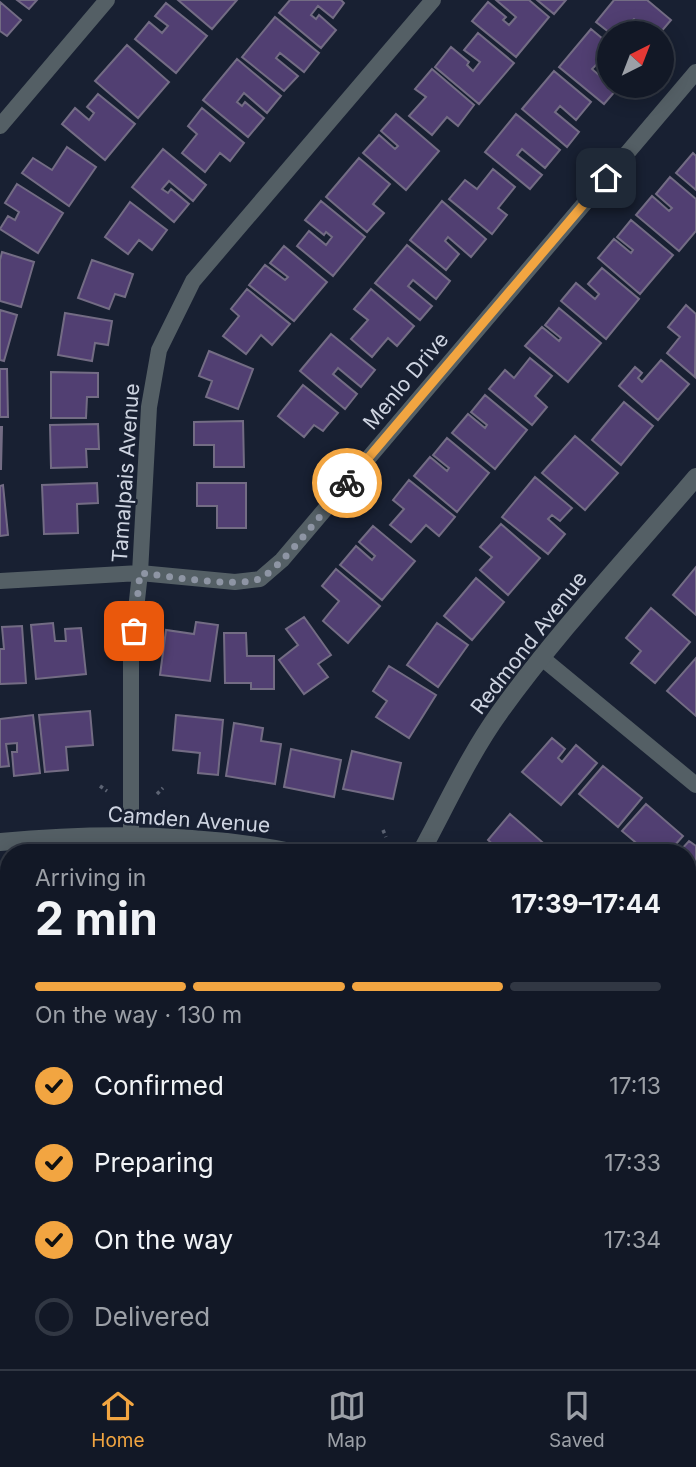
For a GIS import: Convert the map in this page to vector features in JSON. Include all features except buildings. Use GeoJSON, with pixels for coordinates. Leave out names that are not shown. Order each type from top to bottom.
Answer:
{"type":"FeatureCollection","features":[{"type":"Feature","properties":{"kind":"street"},"geometry":{"type":"LineString","coordinates":[[0,126],[107,0]]}},
{"type":"Feature","properties":{"kind":"street","name":"Tamalpais Avenue"},"geometry":{"type":"LineString","coordinates":[[131,835],[131,655],[140,573],[149,407],[159,350],[193,281],[433,0]]}},
{"type":"Feature","properties":{"kind":"street","name":"Menlo Drive"},"geometry":{"type":"LineString","coordinates":[[0,581],[140,573],[235,582],[260,579],[282,560],[696,72]]}},
{"type":"Feature","properties":{"kind":"street","name":"Redmond Avenue"},"geometry":{"type":"LineString","coordinates":[[425,844],[498,714],[542,658],[696,477]]}},
{"type":"Feature","properties":{"kind":"street"},"geometry":{"type":"LineString","coordinates":[[542,658],[696,785]]}},
{"type":"Feature","properties":{"kind":"street","name":"Camden Avenue"},"geometry":{"type":"LineString","coordinates":[[0,842],[131,835],[235,844]]}},
{"type":"Feature","properties":{"kind":"path"},"geometry":{"type":"LineString","coordinates":[[100,786],[107,792]]}},
{"type":"Feature","properties":{"kind":"path"},"geometry":{"type":"LineString","coordinates":[[157,794],[163,788]]}},
{"type":"Feature","properties":{"kind":"path"},"geometry":{"type":"LineString","coordinates":[[383,830],[386,837]]}},
{"type":"Feature","properties":{"kind":"way so far"},"geometry":{"type":"LineString","coordinates":[[134,631],[140,573],[235,582],[260,579],[282,560],[347,483]]}},
{"type":"Feature","properties":{"kind":"route"},"geometry":{"type":"LineString","coordinates":[[347,483],[606,178]]}}]}
